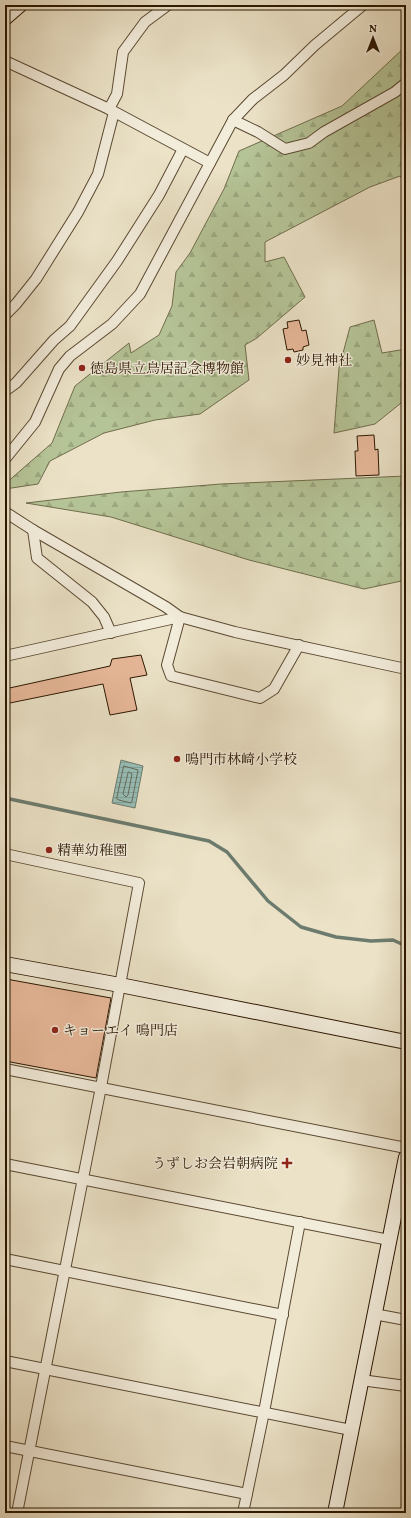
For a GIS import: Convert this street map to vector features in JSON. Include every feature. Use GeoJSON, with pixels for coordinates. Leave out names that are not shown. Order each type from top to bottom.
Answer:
{"type":"FeatureCollection","features":[{"type":"Feature","properties":{"kind":"street"},"geometry":{"type":"LineString","coordinates":[[5,18],[20,5]]}},
{"type":"Feature","properties":{"kind":"street"},"geometry":{"type":"LineString","coordinates":[[5,315],[36,279],[78,212],[98,174],[112,110],[118,94],[123,52],[145,22],[168,5]]}},
{"type":"Feature","properties":{"kind":"street"},"geometry":{"type":"LineString","coordinates":[[5,459],[35,422],[59,369],[70,356],[112,324],[140,294],[233,120],[252,99],[284,75],[315,45],[363,5]]}},
{"type":"Feature","properties":{"kind":"street"},"geometry":{"type":"LineString","coordinates":[[5,61],[112,110],[210,162]]}},
{"type":"Feature","properties":{"kind":"street"},"geometry":{"type":"LineString","coordinates":[[233,120],[258,132],[285,149],[309,144],[324,132],[394,92],[406,83]]}},
{"type":"Feature","properties":{"kind":"street"},"geometry":{"type":"LineString","coordinates":[[5,391],[16,384],[54,340],[70,326],[118,261],[159,195],[183,148]]}},
{"type":"Feature","properties":{"kind":"street"},"geometry":{"type":"LineString","coordinates":[[5,512],[32,530],[166,607],[180,617],[235,632],[406,669]]}},
{"type":"Feature","properties":{"kind":"street"},"geometry":{"type":"LineString","coordinates":[[32,530],[37,558],[92,602],[104,617],[111,633]]}},
{"type":"Feature","properties":{"kind":"street"},"geometry":{"type":"LineString","coordinates":[[5,656],[180,617]]}},
{"type":"Feature","properties":{"kind":"street"},"geometry":{"type":"LineString","coordinates":[[180,617],[167,665],[171,676],[260,698],[274,689],[299,645]]}},
{"type":"Feature","properties":{"kind":"street"},"geometry":{"type":"LineString","coordinates":[[5,854],[139,883],[101,1087],[17,1513]]}},
{"type":"Feature","properties":{"kind":"street"},"geometry":{"type":"LineString","coordinates":[[5,964],[120,985],[406,1042]]}},
{"type":"Feature","properties":{"kind":"street"},"geometry":{"type":"LineString","coordinates":[[5,1069],[406,1148]]}},
{"type":"Feature","properties":{"kind":"street"},"geometry":{"type":"LineString","coordinates":[[334,1513],[406,1158]]}},
{"type":"Feature","properties":{"kind":"street"},"geometry":{"type":"LineString","coordinates":[[5,1164],[389,1240]]}},
{"type":"Feature","properties":{"kind":"street"},"geometry":{"type":"LineString","coordinates":[[243,1513],[300,1222]]}},
{"type":"Feature","properties":{"kind":"street"},"geometry":{"type":"LineString","coordinates":[[5,1259],[283,1315]]}},
{"type":"Feature","properties":{"kind":"street"},"geometry":{"type":"LineString","coordinates":[[374,1314],[406,1320]]}},
{"type":"Feature","properties":{"kind":"street"},"geometry":{"type":"LineString","coordinates":[[5,1361],[351,1430]]}},
{"type":"Feature","properties":{"kind":"street"},"geometry":{"type":"LineString","coordinates":[[361,1380],[406,1386]]}},
{"type":"Feature","properties":{"kind":"street"},"geometry":{"type":"LineString","coordinates":[[5,1446],[247,1494]]}},
{"type":"Feature","properties":{"kind":"green space"},"geometry":{"type":"Polygon","coordinates":[[[406,46],[406,183],[400,176],[370,187],[265,242],[265,262],[284,257],[305,297],[257,338],[245,345],[249,380],[200,414],[155,420],[104,433],[50,461],[38,484],[5,489],[5,484],[52,443],[75,386],[129,343],[131,353],[159,335],[172,306],[176,272],[190,253],[224,189],[239,151],[342,106],[406,46]]]}},
{"type":"Feature","properties":{"kind":"green space"},"geometry":{"type":"Polygon","coordinates":[[[374,320],[382,353],[406,349],[406,399],[375,424],[334,433],[339,368],[350,327],[374,320]]]}},
{"type":"Feature","properties":{"kind":"green space"},"geometry":{"type":"Polygon","coordinates":[[[406,476],[406,580],[364,589],[249,560],[111,517],[26,503],[121,492],[221,484],[406,476]]]}},
{"type":"Feature","properties":{"kind":"water"},"geometry":{"type":"Polygon","coordinates":[[[121,760],[143,766],[135,808],[112,803],[121,760]]]}},
{"type":"Feature","properties":{"kind":"building"},"geometry":{"type":"Polygon","coordinates":[[[299,320],[302,331],[306,330],[309,345],[303,347],[303,350],[294,352],[293,349],[287,350],[283,329],[288,328],[287,322],[299,320]]]}},
{"type":"Feature","properties":{"kind":"building"},"geometry":{"type":"Polygon","coordinates":[[[374,435],[375,450],[378,449],[379,475],[356,476],[355,451],[358,451],[357,436],[374,435]]]}},
{"type":"Feature","properties":{"kind":"building"},"geometry":{"type":"Polygon","coordinates":[[[141,655],[147,675],[130,678],[137,710],[110,715],[103,684],[5,704],[5,689],[110,666],[112,659],[141,655]]]}},
{"type":"Feature","properties":{"kind":"building","name":"キョーエイ 鳴門店"},"geometry":{"type":"Polygon","coordinates":[[[6,979],[111,998],[96,1078],[5,1061],[6,979]]]}},
{"type":"Feature","properties":{"kind":"waterway"},"geometry":{"type":"LineString","coordinates":[[5,798],[209,841],[227,852],[268,901],[301,927],[336,937],[371,941],[393,940],[406,946]]}},
{"type":"Feature","properties":{"kind":"place","name":"妙見神社"},"geometry":{"type":"Point","coordinates":[288,360]}},
{"type":"Feature","properties":{"kind":"place","name":"徳島県立鳥居記念博物館"},"geometry":{"type":"Point","coordinates":[82,368]}},
{"type":"Feature","properties":{"kind":"place","name":"鳴門市林崎小学校"},"geometry":{"type":"Point","coordinates":[177,759]}},
{"type":"Feature","properties":{"kind":"place","name":"精華幼稚園"},"geometry":{"type":"Point","coordinates":[49,850]}},
{"type":"Feature","properties":{"kind":"place","name":"キョーエイ 鳴門店"},"geometry":{"type":"Point","coordinates":[55,1030]}},
{"type":"Feature","properties":{"kind":"place","name":"うずしお会岩朝病院"},"geometry":{"type":"Point","coordinates":[287,1163]}}]}
